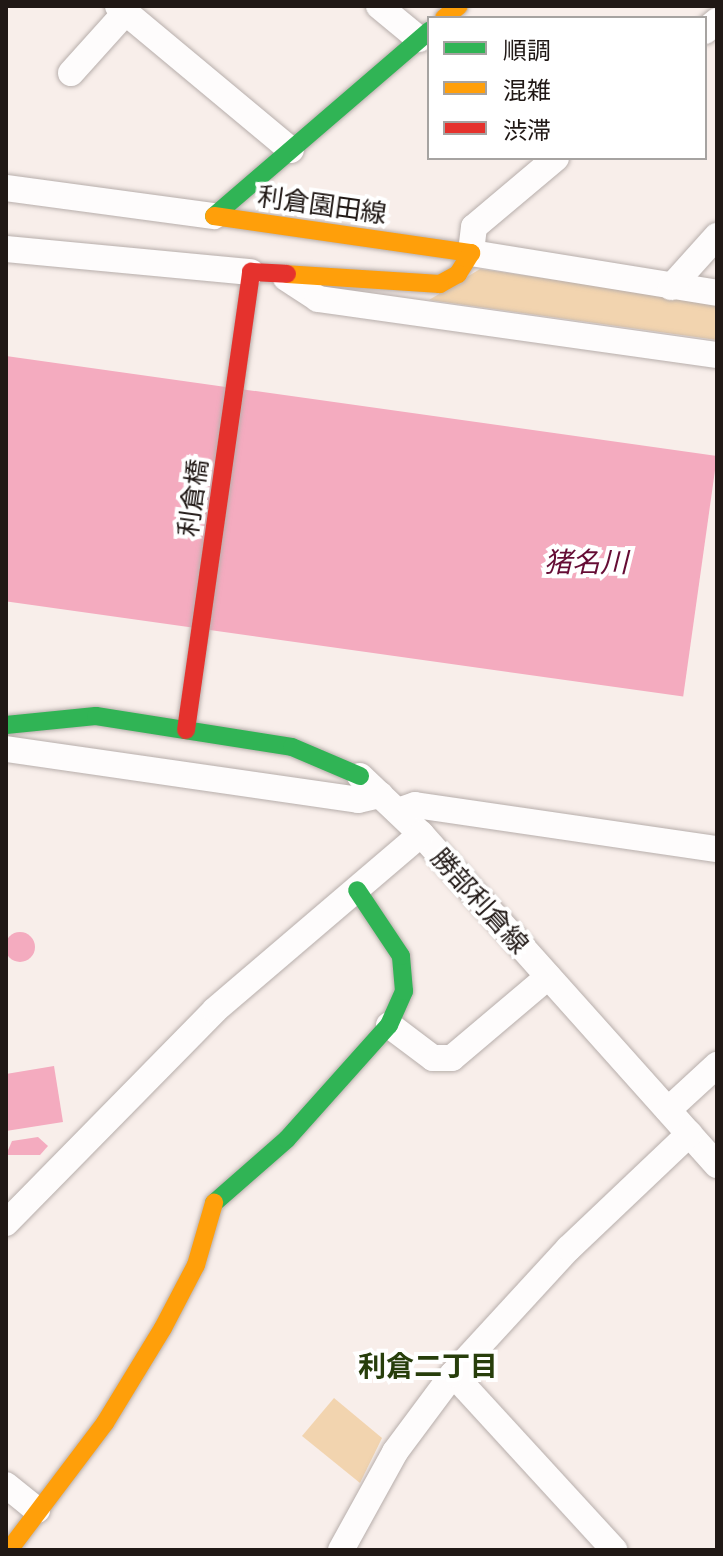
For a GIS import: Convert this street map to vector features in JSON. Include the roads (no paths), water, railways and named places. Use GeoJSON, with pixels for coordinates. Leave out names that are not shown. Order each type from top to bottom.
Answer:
{"type":"FeatureCollection","features":[{"type":"Feature","properties":{"kind":"street"},"geometry":{"type":"LineString","coordinates":[[379,6],[424,35]]}},
{"type":"Feature","properties":{"kind":"street"},"geometry":{"type":"LineString","coordinates":[[71,73],[122,9],[291,150]]}},
{"type":"Feature","properties":{"kind":"street","name":"利倉園田線"},"geometry":{"type":"LineString","coordinates":[[214,216],[424,35]]}},
{"type":"Feature","properties":{"kind":"street"},"geometry":{"type":"LineString","coordinates":[[6,249],[286,278],[440,284],[458,274],[471,253],[474,227],[554,160]]}},
{"type":"Feature","properties":{"kind":"street"},"geometry":{"type":"LineString","coordinates":[[6,188],[214,216]]}},
{"type":"Feature","properties":{"kind":"street","name":"利倉園田線"},"geometry":{"type":"LineString","coordinates":[[214,216],[471,253]]}},
{"type":"Feature","properties":{"kind":"street"},"geometry":{"type":"LineString","coordinates":[[671,287],[717,236]]}},
{"type":"Feature","properties":{"kind":"street"},"geometry":{"type":"LineString","coordinates":[[471,253],[717,293]]}},
{"type":"Feature","properties":{"kind":"street","name":"利倉橋"},"geometry":{"type":"LineString","coordinates":[[186,730],[251,272]]}},
{"type":"Feature","properties":{"kind":"street"},"geometry":{"type":"LineString","coordinates":[[286,278],[318,299],[717,355]]}},
{"type":"Feature","properties":{"kind":"street"},"geometry":{"type":"LineString","coordinates":[[6,725],[54,715],[186,730]]}},
{"type":"Feature","properties":{"kind":"street","name":"勝部利倉線"},"geometry":{"type":"LineString","coordinates":[[186,730],[292,747],[360,776],[421,834],[717,1165]]}},
{"type":"Feature","properties":{"kind":"street"},"geometry":{"type":"LineString","coordinates":[[6,749],[717,849]]}},
{"type":"Feature","properties":{"kind":"street"},"geometry":{"type":"LineString","coordinates":[[6,1223],[215,1010],[421,834]]}},
{"type":"Feature","properties":{"kind":"street"},"geometry":{"type":"LineString","coordinates":[[9,1550],[105,1423],[163,1328],[195,1268],[212,1205],[298,1128],[389,1025],[404,991],[401,956],[357,890]]}},
{"type":"Feature","properties":{"kind":"street"},"geometry":{"type":"LineString","coordinates":[[389,1025],[433,1058],[452,1058],[548,977]]}},
{"type":"Feature","properties":{"kind":"street"},"geometry":{"type":"LineString","coordinates":[[668,1110],[717,1065]]}},
{"type":"Feature","properties":{"kind":"street"},"geometry":{"type":"LineString","coordinates":[[341,1550],[395,1452],[453,1374],[569,1248],[689,1134]]}},
{"type":"Feature","properties":{"kind":"street"},"geometry":{"type":"LineString","coordinates":[[453,1374],[614,1550]]}},
{"type":"Feature","properties":{"kind":"street"},"geometry":{"type":"LineString","coordinates":[[6,1485],[37,1510]]}},
{"type":"Feature","properties":{"kind":"water","name":"猪名川"},"geometry":{"type":"Polygon","coordinates":[[[6,356],[717,456],[683,697],[6,601],[6,356]]]}},
{"type":"Feature","properties":{"kind":"water"},"geometry":{"type":"Polygon","coordinates":[[[20,932],[31,936],[35,947],[31,958],[20,962],[9,958],[5,947],[9,936],[20,932]]]}},
{"type":"Feature","properties":{"kind":"water"},"geometry":{"type":"Polygon","coordinates":[[[54,1066],[63,1122],[6,1131],[6,1074],[54,1066]]]}},
{"type":"Feature","properties":{"kind":"water"},"geometry":{"type":"Polygon","coordinates":[[[38,1137],[48,1146],[40,1155],[6,1155],[12,1141],[38,1137]]]}},
{"type":"Feature","properties":{"kind":"district","name":"利倉二丁目"},"geometry":{"type":"Point","coordinates":[428,1366]}}]}
